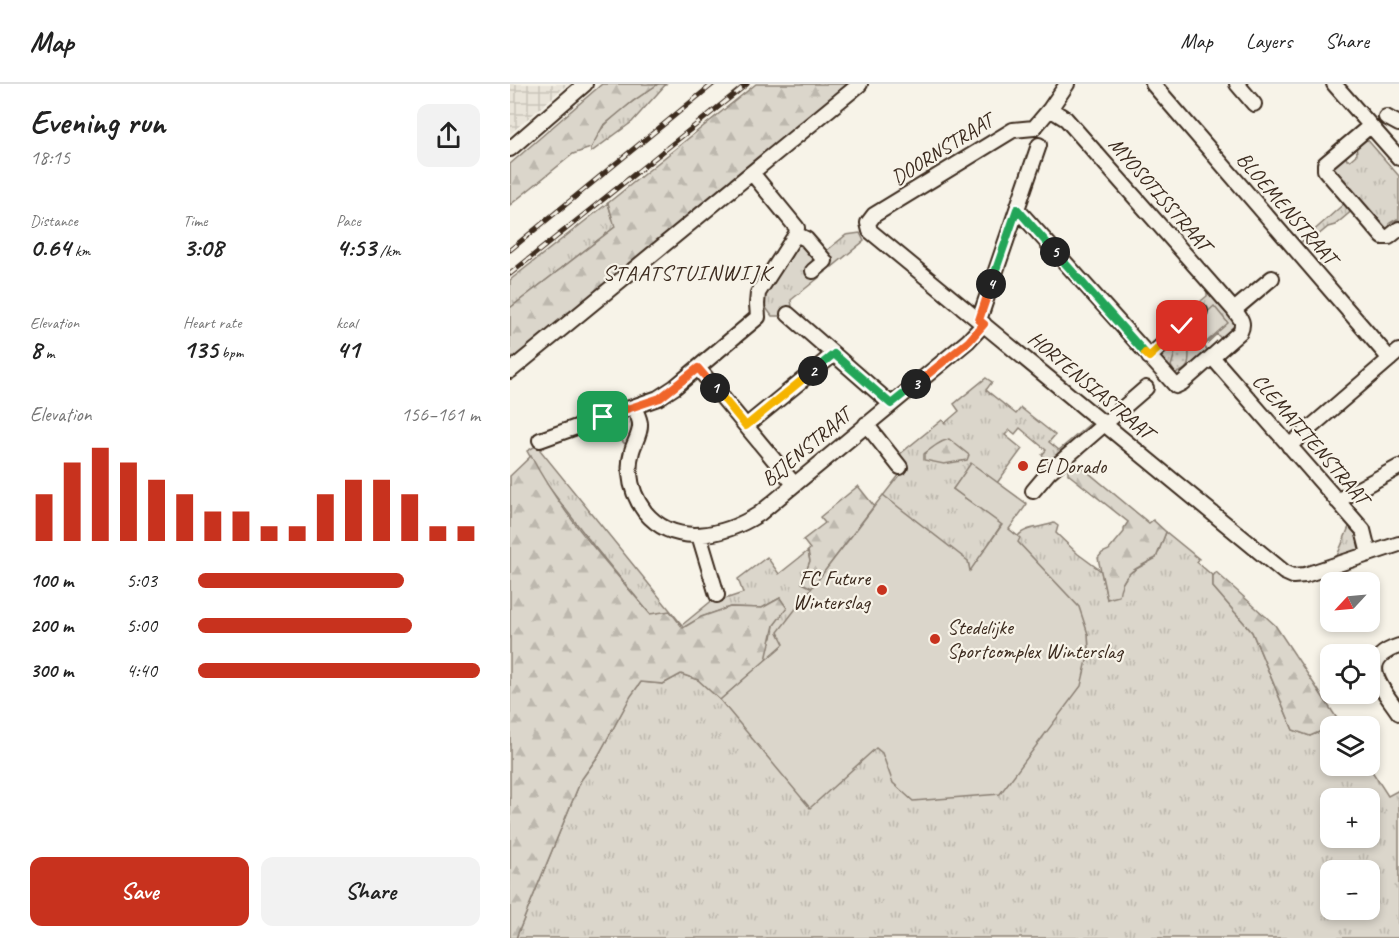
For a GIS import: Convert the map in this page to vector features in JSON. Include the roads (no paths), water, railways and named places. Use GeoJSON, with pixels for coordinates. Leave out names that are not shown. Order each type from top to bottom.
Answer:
{"type":"FeatureCollection","features":[{"type":"Feature","properties":{"kind":"street"},"geometry":{"type":"LineString","coordinates":[[510,149],[585,84]]}},
{"type":"Feature","properties":{"kind":"street"},"geometry":{"type":"LineString","coordinates":[[510,371],[860,84]]}},
{"type":"Feature","properties":{"kind":"street","name":"DOORNSTRAAT"},"geometry":{"type":"LineString","coordinates":[[870,231],[868,223],[874,215],[1013,130],[1034,129],[1067,84]]}},
{"type":"Feature","properties":{"kind":"street"},"geometry":{"type":"LineString","coordinates":[[1237,84],[1254,104]]}},
{"type":"Feature","properties":{"kind":"street"},"geometry":{"type":"LineString","coordinates":[[1334,84],[1399,158]]}},
{"type":"Feature","properties":{"kind":"street","name":"BLOEMENSTRAAT"},"geometry":{"type":"LineString","coordinates":[[1156,85],[1394,355]]}},
{"type":"Feature","properties":{"kind":"street","name":"MYOSOTISSTRAAT"},"geometry":{"type":"LineString","coordinates":[[1050,110],[1066,119],[1234,310]]}},
{"type":"Feature","properties":{"kind":"street"},"geometry":{"type":"LineString","coordinates":[[1386,117],[1399,124]]}},
{"type":"Feature","properties":{"kind":"street"},"geometry":{"type":"LineString","coordinates":[[1371,126],[1325,164],[1325,170],[1383,237],[1389,237],[1399,229]]}},
{"type":"Feature","properties":{"kind":"street","name":"BIJENSTRAAT"},"geometry":{"type":"LineString","coordinates":[[634,407],[640,424],[631,454],[632,489],[639,504],[650,518],[669,530],[688,535],[727,530],[744,524],[969,341],[981,322],[1039,146]]}},
{"type":"Feature","properties":{"kind":"street"},"geometry":{"type":"LineString","coordinates":[[540,440],[658,398],[759,317],[758,293],[796,234],[797,228],[752,173]]}},
{"type":"Feature","properties":{"kind":"street"},"geometry":{"type":"LineString","coordinates":[[1017,209],[1176,386],[1240,332],[1243,326],[1242,320],[1234,310],[1272,278]]}},
{"type":"Feature","properties":{"kind":"street","name":"HORTENSIASTRAAT"},"geometry":{"type":"LineString","coordinates":[[870,231],[981,322],[1099,429],[1284,572],[1293,576],[1305,575],[1369,554]]}},
{"type":"Feature","properties":{"kind":"street"},"geometry":{"type":"LineString","coordinates":[[796,234],[806,239],[825,261],[813,271]]}},
{"type":"Feature","properties":{"kind":"street"},"geometry":{"type":"LineString","coordinates":[[1149,357],[1200,311]]}},
{"type":"Feature","properties":{"kind":"street"},"geometry":{"type":"LineString","coordinates":[[788,314],[891,404]]}},
{"type":"Feature","properties":{"kind":"street"},"geometry":{"type":"LineString","coordinates":[[746,426],[834,354]]}},
{"type":"Feature","properties":{"kind":"street"},"geometry":{"type":"LineString","coordinates":[[1290,446],[1394,355]]}},
{"type":"Feature","properties":{"kind":"street","name":"CLEMATITENSTRAAT"},"geometry":{"type":"LineString","coordinates":[[1212,357],[1363,530],[1369,554]]}},
{"type":"Feature","properties":{"kind":"street"},"geometry":{"type":"LineString","coordinates":[[698,368],[794,484]]}},
{"type":"Feature","properties":{"kind":"street"},"geometry":{"type":"LineString","coordinates":[[1099,429],[1146,388]]}},
{"type":"Feature","properties":{"kind":"street"},"geometry":{"type":"LineString","coordinates":[[866,424],[900,467]]}},
{"type":"Feature","properties":{"kind":"street","name":"HORTENSIASTRAAT"},"geometry":{"type":"LineString","coordinates":[[1033,491],[1049,472],[1099,429]]}},
{"type":"Feature","properties":{"kind":"street"},"geometry":{"type":"LineString","coordinates":[[1337,501],[1399,467]]}},
{"type":"Feature","properties":{"kind":"street"},"geometry":{"type":"LineString","coordinates":[[699,535],[717,595]]}},
{"type":"Feature","properties":{"kind":"street"},"geometry":{"type":"LineString","coordinates":[[1369,554],[1399,544]]}},
{"type":"Feature","properties":{"kind":"street"},"geometry":{"type":"LineString","coordinates":[[1399,646],[1381,654],[1376,661],[1374,672],[1399,713]]}},
{"type":"Feature","properties":{"kind":"railway"},"geometry":{"type":"LineString","coordinates":[[510,250],[713,84]]}},
{"type":"Feature","properties":{"kind":"railway"},"geometry":{"type":"LineString","coordinates":[[510,274],[747,84]]}},
{"type":"Feature","properties":{"kind":"place","name":"El Dorado"},"geometry":{"type":"Point","coordinates":[1023,466]}},
{"type":"Feature","properties":{"kind":"place","name":"FC Future Winterslag"},"geometry":{"type":"Point","coordinates":[882,590]}},
{"type":"Feature","properties":{"kind":"place","name":"Stedelijke Sportcomplex Winterslag"},"geometry":{"type":"Point","coordinates":[935,639]}},
{"type":"Feature","properties":{"kind":"district","name":"STAATSTUINWIJK"},"geometry":{"type":"Point","coordinates":[687,272]}}]}
